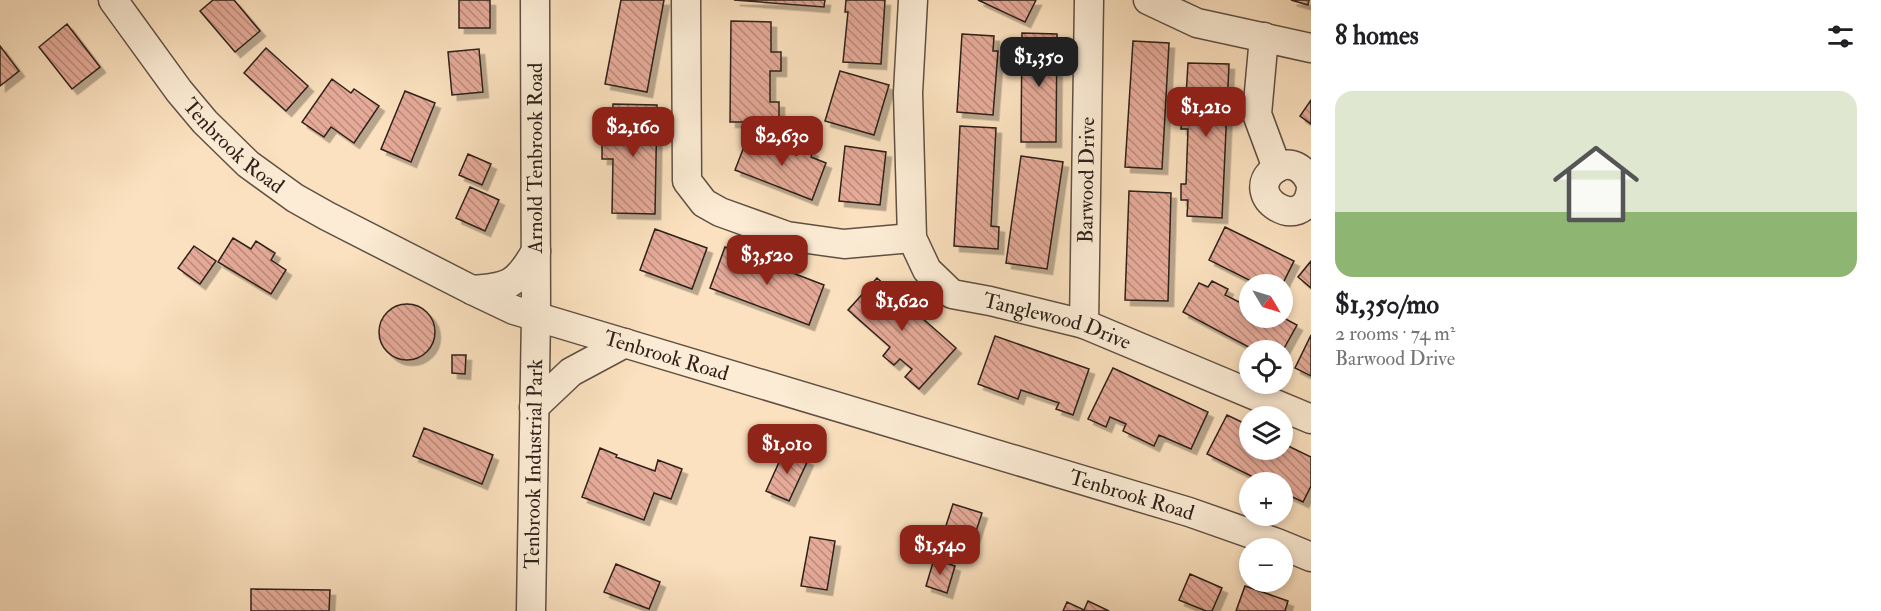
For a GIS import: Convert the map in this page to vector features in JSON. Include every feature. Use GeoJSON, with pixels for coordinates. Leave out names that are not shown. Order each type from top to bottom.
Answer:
{"type":"FeatureCollection","features":[{"type":"Feature","properties":{"kind":"street","name":"Tenbrook Road"},"geometry":{"type":"LineString","coordinates":[[113,0],[179,91],[205,122],[233,151],[264,177],[327,216],[514,310],[1189,512],[1311,557]]}},
{"type":"Feature","properties":{"kind":"street","name":"Arnold Tenbrook Road"},"geometry":{"type":"LineString","coordinates":[[535,0],[536,316]]}},
{"type":"Feature","properties":{"kind":"street"},"geometry":{"type":"LineString","coordinates":[[686,0],[687,181],[704,203],[720,212],[787,236],[844,243],[912,238]]}},
{"type":"Feature","properties":{"kind":"street","name":"Tanglewood Drive"},"geometry":{"type":"LineString","coordinates":[[913,0],[908,93],[912,238],[927,270],[952,294],[1084,324],[1311,419]]}},
{"type":"Feature","properties":{"kind":"street","name":"Barwood Drive"},"geometry":{"type":"LineString","coordinates":[[1084,324],[1089,0]]}},
{"type":"Feature","properties":{"kind":"street"},"geometry":{"type":"LineString","coordinates":[[1148,0],[1197,23],[1311,48]]}},
{"type":"Feature","properties":{"kind":"street"},"geometry":{"type":"LineString","coordinates":[[1264,37],[1257,114],[1276,168]]}},
{"type":"Feature","properties":{"kind":"street"},"geometry":{"type":"LineString","coordinates":[[1290,165],[1304,171],[1311,187],[1308,200],[1298,209],[1291,211],[1277,208],[1267,198],[1265,190],[1269,175],[1276,168],[1290,165]]}},
{"type":"Feature","properties":{"kind":"street"},"geometry":{"type":"LineString","coordinates":[[472,290],[494,289],[511,283],[525,270],[536,251]]}},
{"type":"Feature","properties":{"kind":"street","name":"Tenbrook Industrial Park"},"geometry":{"type":"LineString","coordinates":[[531,611],[536,316]]}},
{"type":"Feature","properties":{"kind":"street"},"geometry":{"type":"LineString","coordinates":[[534,406],[571,372],[625,343]]}},
{"type":"Feature","properties":{"kind":"building"},"geometry":{"type":"Polygon","coordinates":[[[213,0],[234,0],[260,31],[235,52],[200,11],[213,0]]]}},
{"type":"Feature","properties":{"kind":"building"},"geometry":{"type":"Polygon","coordinates":[[[459,0],[490,0],[490,28],[459,28],[459,0]]]}},
{"type":"Feature","properties":{"kind":"building"},"geometry":{"type":"Polygon","coordinates":[[[621,0],[664,0],[647,92],[605,84],[621,0]]]}},
{"type":"Feature","properties":{"kind":"building"},"geometry":{"type":"Polygon","coordinates":[[[734,0],[825,0],[824,7],[734,0]]]}},
{"type":"Feature","properties":{"kind":"building"},"geometry":{"type":"Polygon","coordinates":[[[846,0],[885,0],[881,64],[843,62],[848,12],[845,12],[846,0]]]}},
{"type":"Feature","properties":{"kind":"building"},"geometry":{"type":"Polygon","coordinates":[[[978,0],[1036,0],[1025,22],[978,0]]]}},
{"type":"Feature","properties":{"kind":"building"},"geometry":{"type":"Polygon","coordinates":[[[1291,0],[1309,0],[1308,5],[1291,0]]]}},
{"type":"Feature","properties":{"kind":"building"},"geometry":{"type":"Polygon","coordinates":[[[731,21],[771,22],[771,52],[781,52],[781,71],[770,71],[770,102],[779,102],[779,122],[730,122],[731,21]]]}},
{"type":"Feature","properties":{"kind":"building"},"geometry":{"type":"Polygon","coordinates":[[[67,24],[100,67],[72,89],[39,47],[67,24]]]}},
{"type":"Feature","properties":{"kind":"building"},"geometry":{"type":"Polygon","coordinates":[[[1022,33],[1057,34],[1056,142],[1021,142],[1022,33]]]}},
{"type":"Feature","properties":{"kind":"building"},"geometry":{"type":"Polygon","coordinates":[[[962,34],[994,36],[993,51],[998,51],[993,115],[957,112],[962,34]]]}},
{"type":"Feature","properties":{"kind":"building"},"geometry":{"type":"Polygon","coordinates":[[[1133,41],[1169,43],[1162,169],[1125,167],[1133,41]]]}},
{"type":"Feature","properties":{"kind":"building"},"geometry":{"type":"Polygon","coordinates":[[[0,46],[19,71],[0,86],[0,46]]]}},
{"type":"Feature","properties":{"kind":"building"},"geometry":{"type":"Polygon","coordinates":[[[266,48],[308,86],[286,111],[244,73],[266,48]]]}},
{"type":"Feature","properties":{"kind":"building"},"geometry":{"type":"Polygon","coordinates":[[[479,49],[483,92],[452,95],[448,52],[479,49]]]}},
{"type":"Feature","properties":{"kind":"building"},"geometry":{"type":"Polygon","coordinates":[[[1188,63],[1229,64],[1222,218],[1187,216],[1188,200],[1181,200],[1181,184],[1186,184],[1188,129],[1181,129],[1182,114],[1185,114],[1188,63]]]}},
{"type":"Feature","properties":{"kind":"building"},"geometry":{"type":"Polygon","coordinates":[[[840,71],[889,85],[874,135],[825,121],[840,71]]]}},
{"type":"Feature","properties":{"kind":"building"},"geometry":{"type":"Polygon","coordinates":[[[332,79],[351,93],[354,89],[379,106],[354,143],[331,127],[324,137],[302,122],[332,79]]]}},
{"type":"Feature","properties":{"kind":"building"},"geometry":{"type":"Polygon","coordinates":[[[405,91],[435,103],[411,162],[381,149],[405,91]]]}},
{"type":"Feature","properties":{"kind":"building"},"geometry":{"type":"Polygon","coordinates":[[[1311,100],[1311,124],[1300,116],[1311,100]]]}},
{"type":"Feature","properties":{"kind":"building"},"geometry":{"type":"Polygon","coordinates":[[[613,104],[657,105],[655,214],[612,213],[613,159],[602,159],[602,141],[612,141],[613,104]]]}},
{"type":"Feature","properties":{"kind":"building"},"geometry":{"type":"Polygon","coordinates":[[[960,126],[996,128],[991,226],[999,227],[998,249],[954,246],[960,126]]]}},
{"type":"Feature","properties":{"kind":"building"},"geometry":{"type":"Polygon","coordinates":[[[762,135],[778,141],[775,147],[797,155],[801,146],[813,151],[811,157],[826,163],[812,200],[735,170],[747,139],[759,144],[762,135]]]}},
{"type":"Feature","properties":{"kind":"building"},"geometry":{"type":"Polygon","coordinates":[[[845,146],[886,152],[880,205],[839,201],[845,146]]]}},
{"type":"Feature","properties":{"kind":"building"},"geometry":{"type":"Polygon","coordinates":[[[468,154],[491,164],[482,185],[459,175],[468,154]]]}},
{"type":"Feature","properties":{"kind":"building"},"geometry":{"type":"Polygon","coordinates":[[[1021,156],[1063,162],[1047,269],[1006,263],[1021,156]]]}},
{"type":"Feature","properties":{"kind":"building"},"geometry":{"type":"Polygon","coordinates":[[[470,187],[499,200],[485,231],[456,218],[470,187]]]}},
{"type":"Feature","properties":{"kind":"building"},"geometry":{"type":"Polygon","coordinates":[[[1129,191],[1171,193],[1168,301],[1125,300],[1129,191]]]}},
{"type":"Feature","properties":{"kind":"building"},"geometry":{"type":"Polygon","coordinates":[[[1225,227],[1294,261],[1288,274],[1239,275],[1209,260],[1225,227]]]}},
{"type":"Feature","properties":{"kind":"building"},"geometry":{"type":"Polygon","coordinates":[[[655,229],[707,248],[692,289],[640,270],[655,229]]]}},
{"type":"Feature","properties":{"kind":"building"},"geometry":{"type":"Polygon","coordinates":[[[233,238],[251,249],[256,241],[275,253],[271,260],[286,270],[271,294],[218,262],[233,238]]]}},
{"type":"Feature","properties":{"kind":"building"},"geometry":{"type":"Polygon","coordinates":[[[194,246],[216,261],[200,284],[178,268],[194,246]]]}},
{"type":"Feature","properties":{"kind":"building"},"geometry":{"type":"Polygon","coordinates":[[[725,247],[824,285],[809,325],[710,288],[725,247]]]}},
{"type":"Feature","properties":{"kind":"building"},"geometry":{"type":"Polygon","coordinates":[[[1311,261],[1311,288],[1298,277],[1311,261]]]}},
{"type":"Feature","properties":{"kind":"building"},"geometry":{"type":"Polygon","coordinates":[[[877,278],[956,348],[919,389],[905,377],[912,369],[900,359],[894,365],[883,356],[890,347],[848,310],[877,278]]]}},
{"type":"Feature","properties":{"kind":"building"},"geometry":{"type":"Polygon","coordinates":[[[1212,281],[1228,289],[1225,295],[1239,302],[1239,328],[1293,328],[1293,323],[1297,325],[1289,340],[1239,340],[1239,342],[1183,312],[1199,283],[1208,287],[1212,281]]]}},
{"type":"Feature","properties":{"kind":"building"},"geometry":{"type":"Polygon","coordinates":[[[407,304],[418,306],[427,312],[433,321],[435,332],[433,343],[427,352],[418,358],[407,360],[396,358],[387,352],[381,343],[379,332],[381,321],[387,312],[396,306],[407,304]]]}},
{"type":"Feature","properties":{"kind":"building"},"geometry":{"type":"Polygon","coordinates":[[[1311,335],[1311,376],[1295,368],[1311,335]]]}},
{"type":"Feature","properties":{"kind":"building"},"geometry":{"type":"Polygon","coordinates":[[[995,336],[1089,369],[1073,415],[1056,409],[1059,403],[1021,390],[1018,399],[978,384],[995,336]]]}},
{"type":"Feature","properties":{"kind":"building"},"geometry":{"type":"Polygon","coordinates":[[[452,355],[466,355],[465,374],[452,373],[452,355]]]}},
{"type":"Feature","properties":{"kind":"building"},"geometry":{"type":"Polygon","coordinates":[[[1113,368],[1208,412],[1191,449],[1159,435],[1154,446],[1123,431],[1126,424],[1110,417],[1106,427],[1088,419],[1113,368]]]}},
{"type":"Feature","properties":{"kind":"building"},"geometry":{"type":"Polygon","coordinates":[[[1227,415],[1239,421],[1239,460],[1293,460],[1293,448],[1311,457],[1311,486],[1303,502],[1293,497],[1293,472],[1243,472],[1207,454],[1227,415]]]}},
{"type":"Feature","properties":{"kind":"building"},"geometry":{"type":"Polygon","coordinates":[[[424,428],[493,455],[482,484],[413,456],[424,428]]]}},
{"type":"Feature","properties":{"kind":"building"},"geometry":{"type":"Polygon","coordinates":[[[600,448],[617,455],[616,457],[655,471],[658,460],[682,469],[671,499],[654,493],[644,520],[582,497],[600,448]]]}},
{"type":"Feature","properties":{"kind":"building"},"geometry":{"type":"Polygon","coordinates":[[[785,449],[808,460],[789,501],[766,491],[785,449]]]}},
{"type":"Feature","properties":{"kind":"building"},"geometry":{"type":"Polygon","coordinates":[[[953,504],[982,513],[968,556],[939,547],[953,504]]]}},
{"type":"Feature","properties":{"kind":"building"},"geometry":{"type":"Polygon","coordinates":[[[810,537],[835,541],[827,590],[801,586],[810,537]]]}},
{"type":"Feature","properties":{"kind":"building"},"geometry":{"type":"Polygon","coordinates":[[[934,559],[955,566],[947,593],[926,586],[934,559]]]}},
{"type":"Feature","properties":{"kind":"building"},"geometry":{"type":"Polygon","coordinates":[[[616,564],[660,582],[649,609],[604,592],[616,564]]]}},
{"type":"Feature","properties":{"kind":"building"},"geometry":{"type":"Polygon","coordinates":[[[1190,574],[1222,588],[1212,611],[1206,611],[1179,600],[1190,574]]]}},
{"type":"Feature","properties":{"kind":"building"},"geometry":{"type":"Polygon","coordinates":[[[251,589],[330,590],[329,611],[251,611],[251,589]]]}},
{"type":"Feature","properties":{"kind":"building"},"geometry":{"type":"Polygon","coordinates":[[[1243,592],[1262,592],[1288,601],[1285,611],[1236,611],[1243,592]]]}},
{"type":"Feature","properties":{"kind":"building"},"geometry":{"type":"Polygon","coordinates":[[[1088,601],[1109,611],[1063,611],[1067,602],[1084,610],[1088,601]]]}}]}
